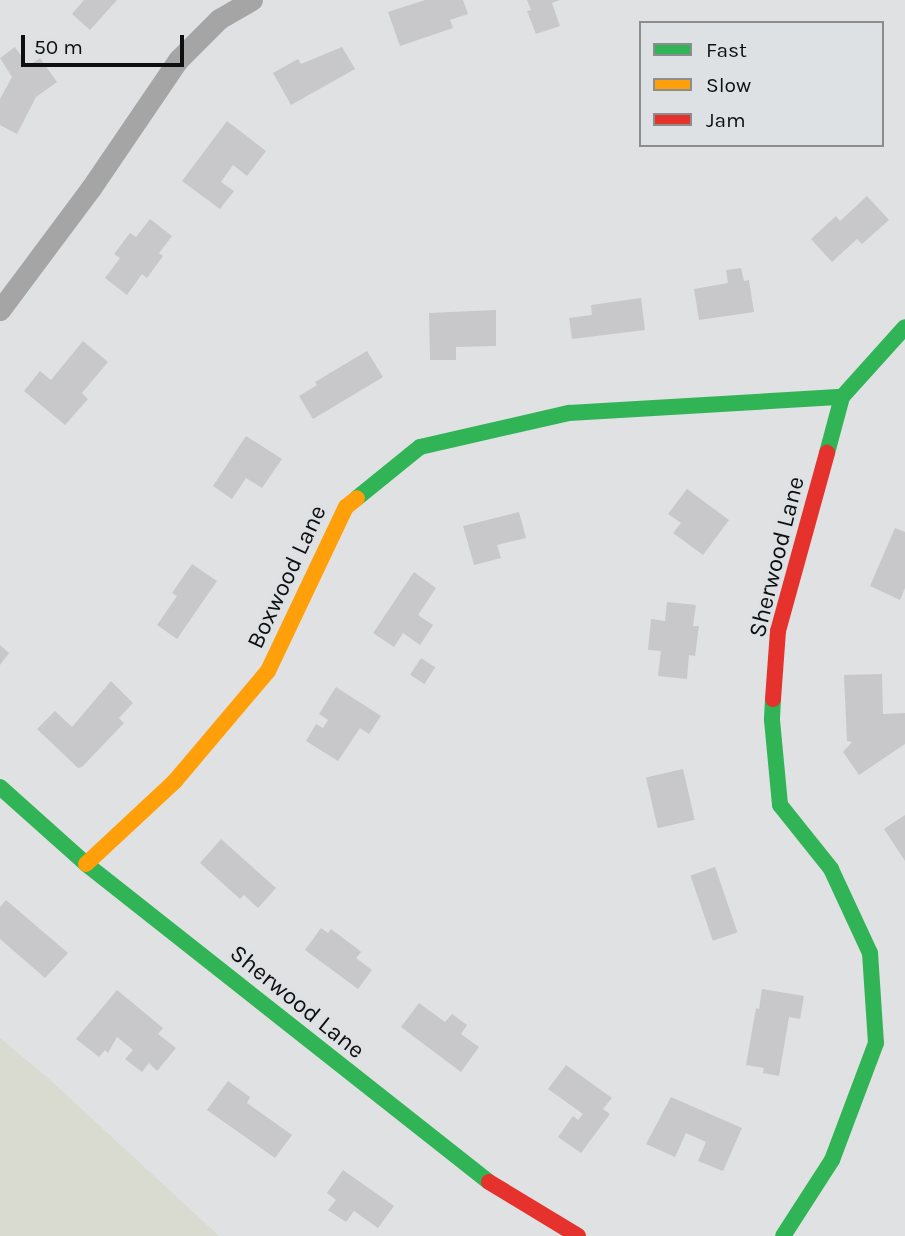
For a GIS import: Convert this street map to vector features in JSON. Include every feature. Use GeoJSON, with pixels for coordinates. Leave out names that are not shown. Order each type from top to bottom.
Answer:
{"type":"FeatureCollection","features":[{"type":"Feature","properties":{"kind":"street"},"geometry":{"type":"LineString","coordinates":[[0,310],[92,188],[178,60],[219,19],[252,0]]}},
{"type":"Feature","properties":{"kind":"street","name":"Sherwood Lane"},"geometry":{"type":"LineString","coordinates":[[783,1236],[832,1160],[876,1043],[870,953],[831,870],[779,805],[772,720],[778,631],[842,397],[905,327]]}},
{"type":"Feature","properties":{"kind":"street","name":"Boxwood Lane"},"geometry":{"type":"LineString","coordinates":[[86,864],[175,781],[268,671],[346,507],[419,447],[569,413],[842,397]]}},
{"type":"Feature","properties":{"kind":"street","name":"Sherwood Lane"},"geometry":{"type":"LineString","coordinates":[[0,787],[86,864],[480,1177],[578,1236]]}},
{"type":"Feature","properties":{"kind":"shaded area"},"geometry":{"type":"Polygon","coordinates":[[[0,1038],[49,1079],[219,1236],[0,1236],[0,1038]]]}},
{"type":"Feature","properties":{"kind":"building"},"geometry":{"type":"Polygon","coordinates":[[[84,0],[117,0],[90,30],[72,14],[84,0]]]}},
{"type":"Feature","properties":{"kind":"building"},"geometry":{"type":"Polygon","coordinates":[[[425,0],[463,0],[468,14],[450,20],[453,28],[400,46],[388,12],[425,0]]]}},
{"type":"Feature","properties":{"kind":"building"},"geometry":{"type":"Polygon","coordinates":[[[527,0],[560,0],[552,3],[560,26],[536,34],[527,11],[531,10],[527,0]]]}},
{"type":"Feature","properties":{"kind":"building"},"geometry":{"type":"Polygon","coordinates":[[[15,47],[28,66],[40,58],[57,82],[36,97],[17,134],[0,125],[0,99],[12,77],[0,58],[15,47]]]}},
{"type":"Feature","properties":{"kind":"building"},"geometry":{"type":"Polygon","coordinates":[[[342,47],[355,69],[291,105],[273,73],[298,59],[301,64],[342,47]]]}},
{"type":"Feature","properties":{"kind":"building"},"geometry":{"type":"Polygon","coordinates":[[[227,121],[266,151],[247,176],[233,165],[221,182],[234,191],[220,209],[182,181],[227,121]]]}},
{"type":"Feature","properties":{"kind":"building"},"geometry":{"type":"Polygon","coordinates":[[[867,196],[889,220],[862,244],[857,239],[832,262],[811,239],[836,216],[840,221],[867,196]]]}},
{"type":"Feature","properties":{"kind":"building"},"geometry":{"type":"Polygon","coordinates":[[[150,219],[172,236],[159,253],[163,256],[147,278],[142,274],[127,295],[105,278],[120,258],[114,254],[130,233],[136,237],[150,219]]]}},
{"type":"Feature","properties":{"kind":"building"},"geometry":{"type":"Polygon","coordinates":[[[741,268],[744,281],[749,280],[754,312],[699,320],[694,289],[728,283],[726,270],[741,268]]]}},
{"type":"Feature","properties":{"kind":"building"},"geometry":{"type":"Polygon","coordinates":[[[641,298],[645,330],[572,339],[569,318],[592,315],[591,305],[641,298]]]}},
{"type":"Feature","properties":{"kind":"building"},"geometry":{"type":"Polygon","coordinates":[[[496,310],[496,346],[456,347],[456,360],[430,360],[429,313],[496,310]]]}},
{"type":"Feature","properties":{"kind":"building"},"geometry":{"type":"Polygon","coordinates":[[[83,341],[108,362],[82,393],[88,399],[65,425],[24,391],[40,371],[51,380],[83,341]]]}},
{"type":"Feature","properties":{"kind":"building"},"geometry":{"type":"Polygon","coordinates":[[[367,351],[383,377],[313,419],[299,396],[317,385],[315,382],[367,351]]]}},
{"type":"Feature","properties":{"kind":"building"},"geometry":{"type":"Polygon","coordinates":[[[246,436],[282,459],[262,488],[246,478],[232,499],[213,486],[246,436]]]}},
{"type":"Feature","properties":{"kind":"building"},"geometry":{"type":"Polygon","coordinates":[[[687,489],[729,520],[703,555],[673,533],[681,523],[668,514],[687,489]]]}},
{"type":"Feature","properties":{"kind":"building"},"geometry":{"type":"Polygon","coordinates":[[[519,512],[526,538],[497,545],[501,558],[474,565],[463,526],[519,512]]]}},
{"type":"Feature","properties":{"kind":"building"},"geometry":{"type":"Polygon","coordinates":[[[895,528],[905,532],[905,588],[900,600],[870,586],[895,528]]]}},
{"type":"Feature","properties":{"kind":"building"},"geometry":{"type":"Polygon","coordinates":[[[192,564],[217,581],[177,639],[157,625],[177,596],[172,593],[192,564]]]}},
{"type":"Feature","properties":{"kind":"building"},"geometry":{"type":"Polygon","coordinates":[[[414,572],[436,588],[418,615],[433,625],[420,645],[403,633],[394,647],[373,633],[414,572]]]}},
{"type":"Feature","properties":{"kind":"building"},"geometry":{"type":"Polygon","coordinates":[[[667,602],[696,605],[693,626],[699,626],[695,656],[689,655],[687,679],[658,676],[661,651],[648,650],[651,619],[665,621],[667,602]]]}},
{"type":"Feature","properties":{"kind":"building"},"geometry":{"type":"Polygon","coordinates":[[[0,645],[9,653],[0,665],[0,645]]]}},
{"type":"Feature","properties":{"kind":"building"},"geometry":{"type":"Polygon","coordinates":[[[421,658],[435,667],[424,684],[410,675],[421,658]]]}},
{"type":"Feature","properties":{"kind":"building"},"geometry":{"type":"Polygon","coordinates":[[[882,674],[883,714],[905,713],[905,744],[859,775],[843,752],[852,742],[847,741],[844,675],[882,674]]]}},
{"type":"Feature","properties":{"kind":"building"},"geometry":{"type":"Polygon","coordinates":[[[111,681],[133,703],[119,718],[124,723],[78,768],[37,729],[55,711],[72,727],[111,681]]]}},
{"type":"Feature","properties":{"kind":"building"},"geometry":{"type":"Polygon","coordinates":[[[336,687],[381,716],[369,734],[360,728],[338,761],[306,741],[316,724],[323,728],[328,720],[319,714],[336,687]]]}},
{"type":"Feature","properties":{"kind":"building"},"geometry":{"type":"Polygon","coordinates":[[[683,769],[695,820],[658,828],[646,778],[683,769]]]}},
{"type":"Feature","properties":{"kind":"building"},"geometry":{"type":"Polygon","coordinates":[[[905,815],[905,861],[884,829],[905,815]]]}},
{"type":"Feature","properties":{"kind":"building"},"geometry":{"type":"Polygon","coordinates":[[[221,839],[276,888],[258,908],[244,895],[240,899],[200,863],[221,839]]]}},
{"type":"Feature","properties":{"kind":"building"},"geometry":{"type":"Polygon","coordinates":[[[715,867],[737,932],[713,941],[690,875],[715,867]]]}},
{"type":"Feature","properties":{"kind":"building"},"geometry":{"type":"Polygon","coordinates":[[[6,900],[68,953],[45,978],[0,939],[0,907],[6,900]]]}},
{"type":"Feature","properties":{"kind":"building"},"geometry":{"type":"Polygon","coordinates":[[[321,928],[328,933],[331,929],[359,950],[361,952],[356,958],[372,970],[358,989],[305,950],[321,928]]]}},
{"type":"Feature","properties":{"kind":"building"},"geometry":{"type":"Polygon","coordinates":[[[762,989],[804,996],[800,1019],[789,1017],[779,1076],[763,1073],[764,1068],[746,1065],[762,989]]]}},
{"type":"Feature","properties":{"kind":"building"},"geometry":{"type":"Polygon","coordinates":[[[117,990],[163,1028],[158,1034],[176,1048],[157,1071],[149,1063],[142,1072],[125,1059],[133,1050],[117,1037],[108,1053],[105,1050],[99,1057],[76,1039],[117,990]]]}},
{"type":"Feature","properties":{"kind":"building"},"geometry":{"type":"Polygon","coordinates":[[[419,1003],[445,1022],[452,1014],[467,1025],[461,1034],[479,1047],[461,1072],[401,1027],[419,1003]]]}},
{"type":"Feature","properties":{"kind":"building"},"geometry":{"type":"Polygon","coordinates":[[[566,1065],[612,1098],[603,1109],[610,1114],[581,1153],[558,1137],[573,1116],[578,1120],[583,1114],[548,1089],[566,1065]]]}},
{"type":"Feature","properties":{"kind":"building"},"geometry":{"type":"Polygon","coordinates":[[[228,1081],[250,1097],[247,1103],[292,1135],[275,1158],[207,1110],[228,1081]]]}},
{"type":"Feature","properties":{"kind":"building"},"geometry":{"type":"Polygon","coordinates":[[[671,1097],[742,1128],[723,1171],[698,1161],[706,1142],[686,1133],[675,1157],[646,1144],[671,1097]]]}},
{"type":"Feature","properties":{"kind":"building"},"geometry":{"type":"Polygon","coordinates":[[[343,1170],[394,1206],[378,1228],[354,1211],[346,1222],[328,1210],[336,1200],[327,1193],[343,1170]]]}},
{"type":"Feature","properties":{"kind":"traffic: fast"},"geometry":{"type":"LineString","coordinates":[[827,453],[842,397],[905,327]]}},
{"type":"Feature","properties":{"kind":"traffic: fast"},"geometry":{"type":"LineString","coordinates":[[357,498],[420,447],[569,413],[842,397]]}},
{"type":"Feature","properties":{"kind":"traffic: fast"},"geometry":{"type":"LineString","coordinates":[[773,699],[772,720],[780,805],[831,869],[870,953],[876,1043],[832,1160],[783,1236]]}},
{"type":"Feature","properties":{"kind":"traffic: fast"},"geometry":{"type":"LineString","coordinates":[[0,787],[86,864],[489,1182]]}},
{"type":"Feature","properties":{"kind":"traffic: slow"},"geometry":{"type":"LineString","coordinates":[[86,864],[175,781],[268,671],[346,507],[357,498]]}},
{"type":"Feature","properties":{"kind":"traffic: jam"},"geometry":{"type":"LineString","coordinates":[[773,699],[778,631],[827,453]]}},
{"type":"Feature","properties":{"kind":"traffic: jam"},"geometry":{"type":"LineString","coordinates":[[489,1182],[578,1236]]}}]}
